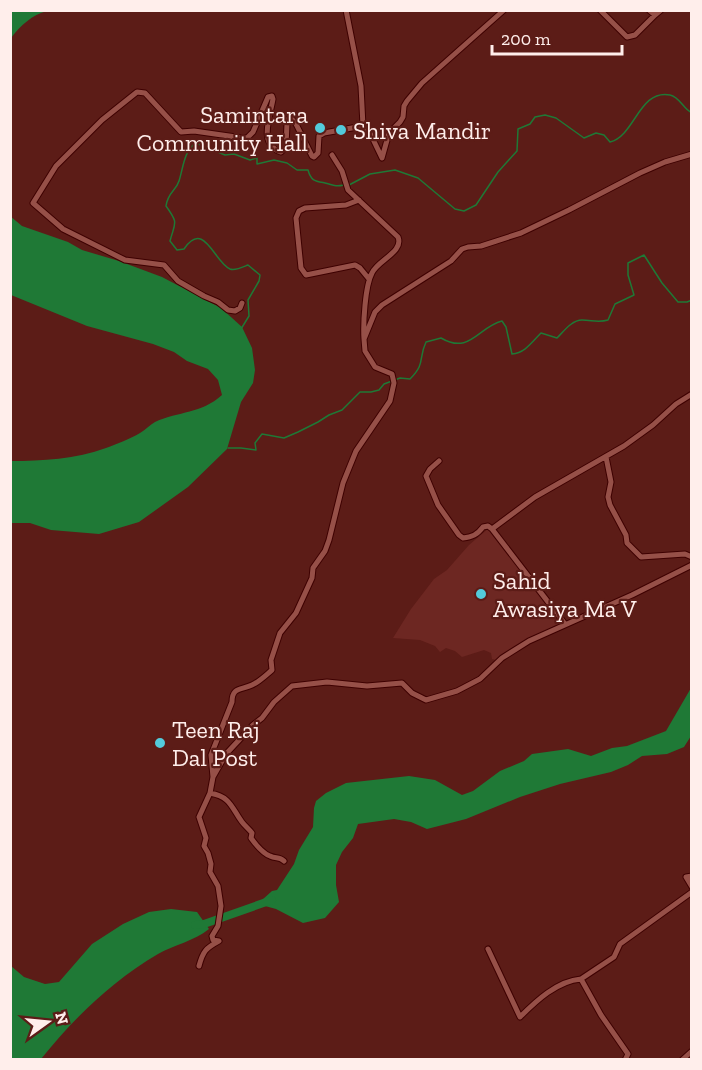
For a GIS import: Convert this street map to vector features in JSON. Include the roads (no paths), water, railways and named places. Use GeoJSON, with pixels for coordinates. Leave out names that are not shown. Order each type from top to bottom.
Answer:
{"type":"FeatureCollection","features":[{"type":"Feature","properties":{"kind":"street"},"geometry":{"type":"LineString","coordinates":[[346,10],[361,86],[363,126],[370,133],[380,156],[383,157],[386,140],[403,117],[407,100],[430,75],[504,10]]}},
{"type":"Feature","properties":{"kind":"street"},"geometry":{"type":"LineString","coordinates":[[600,10],[627,37],[635,35],[661,10]]}},
{"type":"Feature","properties":{"kind":"street"},"geometry":{"type":"LineString","coordinates":[[649,10],[655,15]]}},
{"type":"Feature","properties":{"kind":"street"},"geometry":{"type":"LineString","coordinates":[[242,303],[235,311],[228,310],[218,302],[178,281],[164,266],[125,260],[70,233],[40,211],[33,203],[56,166],[102,120],[137,92],[145,93],[181,132],[194,131],[243,138],[247,138],[253,132],[268,97],[272,96],[267,141],[272,149],[281,152],[286,147],[287,123],[291,118],[314,157],[318,153],[319,136],[324,133],[363,126]]}},
{"type":"Feature","properties":{"kind":"street"},"geometry":{"type":"LineString","coordinates":[[364,339],[375,312],[382,305],[442,267],[462,249],[481,246],[521,233],[640,173],[664,162],[692,154]]}},
{"type":"Feature","properties":{"kind":"street"},"geometry":{"type":"LineString","coordinates":[[199,966],[207,948],[219,941],[213,940],[212,936],[221,914],[218,886],[210,872],[210,858],[204,846],[206,838],[199,817],[210,793],[213,777],[212,755],[232,702],[232,694],[236,690],[252,685],[272,670],[271,660],[280,633],[296,613],[312,578],[313,568],[325,551],[343,483],[356,451],[390,399],[394,383],[392,374],[378,369],[371,363],[365,351],[364,339],[369,279],[376,266],[398,248],[400,242],[398,237],[348,190],[332,155]]}},
{"type":"Feature","properties":{"kind":"street"},"geometry":{"type":"LineString","coordinates":[[359,200],[346,205],[305,208],[299,211],[296,218],[301,268],[306,274],[355,265],[369,279]]}},
{"type":"Feature","properties":{"kind":"street"},"geometry":{"type":"LineString","coordinates":[[492,529],[535,497],[606,457],[653,425],[676,404],[692,394]]}},
{"type":"Feature","properties":{"kind":"street"},"geometry":{"type":"LineString","coordinates":[[606,457],[610,482],[608,497],[626,535],[627,543],[633,550],[640,556],[685,554],[692,557]]}},
{"type":"Feature","properties":{"kind":"street"},"geometry":{"type":"LineString","coordinates":[[440,461],[430,468],[426,476],[438,506],[459,535],[462,538],[470,537],[483,527],[488,526],[492,529],[565,624]]}},
{"type":"Feature","properties":{"kind":"street"},"geometry":{"type":"LineString","coordinates":[[213,777],[226,754],[292,686],[327,682],[367,686],[402,683],[412,693],[426,700],[446,695],[471,685],[502,658],[529,640],[632,595],[692,565]]}},
{"type":"Feature","properties":{"kind":"street"},"geometry":{"type":"LineString","coordinates":[[210,793],[227,799],[243,824],[252,833],[250,838],[261,850],[271,857],[280,857],[284,861]]}},
{"type":"Feature","properties":{"kind":"street"},"geometry":{"type":"LineString","coordinates":[[692,876],[686,877],[692,887]]}},
{"type":"Feature","properties":{"kind":"street"},"geometry":{"type":"LineString","coordinates":[[489,949],[520,1017],[543,995],[573,980],[581,979],[614,957],[620,944],[692,892]]}},
{"type":"Feature","properties":{"kind":"street"},"geometry":{"type":"LineString","coordinates":[[581,979],[601,1015],[628,1054],[625,1059]]}},
{"type":"Feature","properties":{"kind":"street"},"geometry":{"type":"LineString","coordinates":[[682,1059],[692,1051]]}},
{"type":"Feature","properties":{"kind":"waterway"},"geometry":{"type":"LineString","coordinates":[[349,185],[370,174],[395,170],[418,178],[455,209],[464,211],[476,205],[498,172],[517,151],[518,129],[530,124],[535,117],[545,115],[556,118],[584,138],[596,133],[604,135],[610,142],[626,131],[651,99],[660,95],[673,96],[692,113]]}},
{"type":"Feature","properties":{"kind":"waterway"},"geometry":{"type":"LineString","coordinates":[[241,329],[249,316],[248,300],[260,275],[248,265],[230,269],[203,240],[197,238],[184,249],[177,250],[170,241],[175,223],[166,206],[168,198],[178,184],[189,150],[196,143],[225,155],[234,154],[250,160],[257,158],[257,164],[274,160],[287,163],[297,170],[308,170],[316,181],[334,186],[344,185]]}},
{"type":"Feature","properties":{"kind":"waterway"},"geometry":{"type":"LineString","coordinates":[[228,448],[256,450],[255,443],[262,434],[284,438],[342,410],[360,392],[379,390],[384,384],[400,378],[410,379],[420,365],[426,342],[441,338],[451,342],[467,342],[502,321],[506,327],[512,354],[525,349],[541,333],[557,338],[568,326],[578,320],[608,320],[615,304],[634,295],[628,275],[628,263],[644,255],[662,283],[678,302],[692,300]]}},
{"type":"Feature","properties":{"kind":"waterway"},"geometry":{"type":"LineString","coordinates":[[195,925],[204,924],[272,900]]}},
{"type":"Feature","properties":{"kind":"place","name":"Samintara Community Hall"},"geometry":{"type":"Point","coordinates":[320,128]}},
{"type":"Feature","properties":{"kind":"place","name":"Shiva Mandir"},"geometry":{"type":"Point","coordinates":[341,130]}},
{"type":"Feature","properties":{"kind":"place","name":"Sahid Awasiya Ma V"},"geometry":{"type":"Point","coordinates":[481,594]}},
{"type":"Feature","properties":{"kind":"place","name":"Teen Raj Dal Post"},"geometry":{"type":"Point","coordinates":[160,743]}}]}
